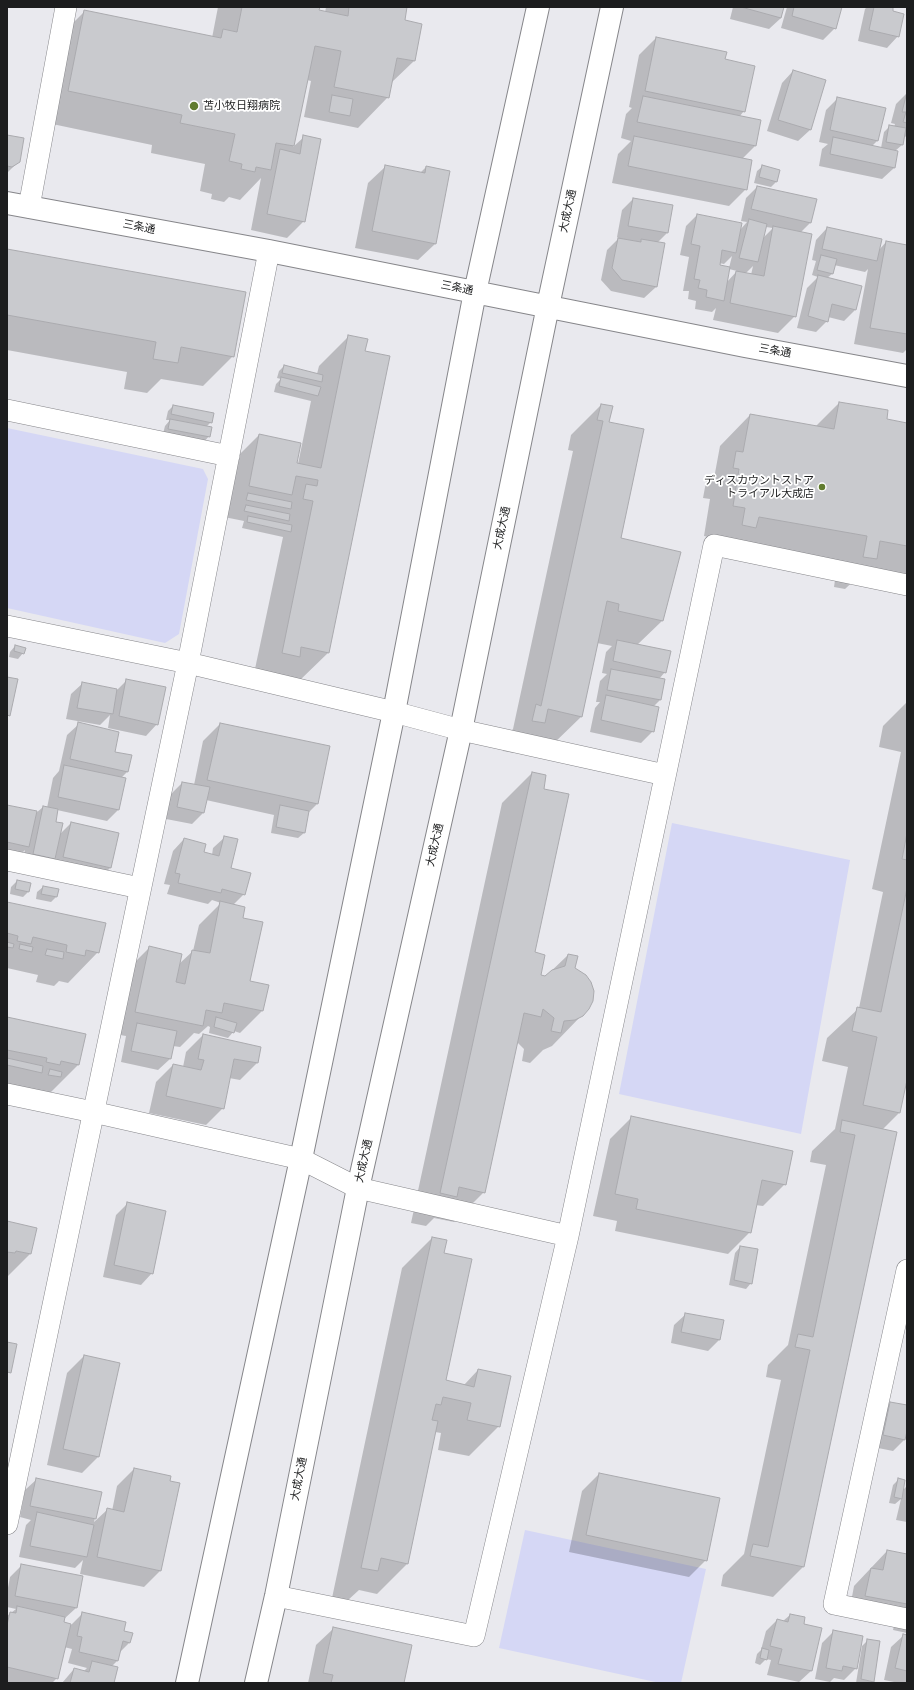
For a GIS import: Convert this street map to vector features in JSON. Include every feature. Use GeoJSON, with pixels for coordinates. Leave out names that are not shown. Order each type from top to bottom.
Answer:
{"type":"FeatureCollection","features":[{"type":"Feature","properties":{"kind":"street"},"geometry":{"type":"LineString","coordinates":[[29,207],[66,7]]}},
{"type":"Feature","properties":{"kind":"street"},"geometry":{"type":"LineString","coordinates":[[187,1683],[300,1160],[394,712],[475,292],[538,7]]}},
{"type":"Feature","properties":{"kind":"street","name":"大成大通"},"geometry":{"type":"LineString","coordinates":[[256,1683],[276,1596],[358,1188],[461,730],[548,306],[612,7]]}},
{"type":"Feature","properties":{"kind":"street","name":"三条通"},"geometry":{"type":"LineString","coordinates":[[7,203],[269,251],[745,346],[907,376]]}},
{"type":"Feature","properties":{"kind":"street"},"geometry":{"type":"LineString","coordinates":[[7,1524],[188,663],[269,251]]}},
{"type":"Feature","properties":{"kind":"street"},"geometry":{"type":"LineString","coordinates":[[7,410],[229,456]]}},
{"type":"Feature","properties":{"kind":"street"},"geometry":{"type":"LineString","coordinates":[[276,1596],[474,1636],[568,1236],[714,545],[907,585]]}},
{"type":"Feature","properties":{"kind":"street"},"geometry":{"type":"LineString","coordinates":[[7,626],[188,663],[394,712],[461,730],[665,775]]}},
{"type":"Feature","properties":{"kind":"street"},"geometry":{"type":"LineString","coordinates":[[7,860],[140,888]]}},
{"type":"Feature","properties":{"kind":"street"},"geometry":{"type":"LineString","coordinates":[[7,1094],[93,1112],[300,1160],[358,1188],[568,1236]]}},
{"type":"Feature","properties":{"kind":"street"},"geometry":{"type":"LineString","coordinates":[[907,1270],[834,1604],[907,1619]]}},
{"type":"Feature","properties":{"kind":"shaded area"},"geometry":{"type":"Polygon","coordinates":[[[7,428],[203,469],[208,479],[179,634],[165,643],[7,608],[7,428]]]}},
{"type":"Feature","properties":{"kind":"shaded area"},"geometry":{"type":"Polygon","coordinates":[[[672,823],[850,860],[801,1134],[619,1094],[672,823]]]}},
{"type":"Feature","properties":{"kind":"shaded area"},"geometry":{"type":"Polygon","coordinates":[[[525,1530],[706,1569],[681,1683],[660,1683],[499,1648],[525,1530]]]}},
{"type":"Feature","properties":{"kind":"building"},"geometry":{"type":"Polygon","coordinates":[[[242,7],[320,7],[319,10],[348,16],[349,7],[407,7],[405,20],[422,24],[415,61],[397,58],[389,98],[334,87],[341,51],[315,46],[294,146],[276,143],[271,170],[256,167],[255,172],[241,169],[242,164],[229,161],[235,134],[180,123],[182,115],[68,91],[84,10],[221,38],[223,29],[237,32],[242,7]]]}},
{"type":"Feature","properties":{"kind":"building"},"geometry":{"type":"Polygon","coordinates":[[[741,7],[784,7],[781,18],[741,7]]]}},
{"type":"Feature","properties":{"kind":"building"},"geometry":{"type":"Polygon","coordinates":[[[794,7],[842,7],[836,29],[792,16],[794,7]]]}},
{"type":"Feature","properties":{"kind":"building"},"geometry":{"type":"Polygon","coordinates":[[[874,7],[893,7],[893,11],[904,14],[899,37],[869,30],[874,7]]]}},
{"type":"Feature","properties":{"kind":"building"},"geometry":{"type":"Polygon","coordinates":[[[656,37],[727,52],[725,59],[755,66],[745,112],[645,91],[656,37]]]}},
{"type":"Feature","properties":{"kind":"building"},"geometry":{"type":"Polygon","coordinates":[[[793,70],[826,80],[811,130],[778,120],[793,70]]]}},
{"type":"Feature","properties":{"kind":"building"},"geometry":{"type":"Polygon","coordinates":[[[907,92],[907,123],[903,122],[906,112],[902,112],[907,92]]]}},
{"type":"Feature","properties":{"kind":"building"},"geometry":{"type":"Polygon","coordinates":[[[332,95],[353,99],[350,116],[329,112],[332,95]]]}},
{"type":"Feature","properties":{"kind":"building"},"geometry":{"type":"Polygon","coordinates":[[[643,96],[761,120],[756,146],[637,122],[643,96]]]}},
{"type":"Feature","properties":{"kind":"building"},"geometry":{"type":"Polygon","coordinates":[[[837,97],[886,108],[878,141],[830,130],[837,97]]]}},
{"type":"Feature","properties":{"kind":"building"},"geometry":{"type":"Polygon","coordinates":[[[889,125],[906,128],[903,145],[886,142],[889,125]]]}},
{"type":"Feature","properties":{"kind":"building"},"geometry":{"type":"Polygon","coordinates":[[[7,135],[24,138],[20,162],[12,167],[7,166],[7,135]]]}},
{"type":"Feature","properties":{"kind":"building"},"geometry":{"type":"Polygon","coordinates":[[[303,135],[321,139],[305,222],[267,214],[280,149],[300,154],[303,135]]]}},
{"type":"Feature","properties":{"kind":"building"},"geometry":{"type":"Polygon","coordinates":[[[634,136],[752,160],[747,190],[628,166],[634,136]]]}},
{"type":"Feature","properties":{"kind":"building"},"geometry":{"type":"Polygon","coordinates":[[[833,137],[898,151],[895,168],[830,154],[833,137]]]}},
{"type":"Feature","properties":{"kind":"building"},"geometry":{"type":"Polygon","coordinates":[[[385,165],[425,173],[426,166],[450,171],[436,244],[372,231],[385,165]]]}},
{"type":"Feature","properties":{"kind":"building"},"geometry":{"type":"Polygon","coordinates":[[[762,165],[780,170],[777,182],[759,177],[762,165]]]}},
{"type":"Feature","properties":{"kind":"building"},"geometry":{"type":"Polygon","coordinates":[[[757,186],[817,199],[811,223],[751,209],[757,186]]]}},
{"type":"Feature","properties":{"kind":"building"},"geometry":{"type":"Polygon","coordinates":[[[633,198],[673,205],[668,233],[628,226],[633,198]]]}},
{"type":"Feature","properties":{"kind":"building"},"geometry":{"type":"Polygon","coordinates":[[[697,214],[742,223],[736,253],[722,250],[720,265],[730,267],[724,301],[706,297],[707,290],[698,288],[700,280],[694,279],[700,246],[691,244],[697,214]]]}},
{"type":"Feature","properties":{"kind":"building"},"geometry":{"type":"Polygon","coordinates":[[[749,219],[767,224],[758,262],[739,258],[749,219]]]}},
{"type":"Feature","properties":{"kind":"building"},"geometry":{"type":"Polygon","coordinates":[[[773,226],[812,234],[796,317],[730,303],[736,271],[764,276],[773,226]]]}},
{"type":"Feature","properties":{"kind":"building"},"geometry":{"type":"Polygon","coordinates":[[[827,227],[882,239],[877,261],[822,249],[827,227]]]}},
{"type":"Feature","properties":{"kind":"building"},"geometry":{"type":"Polygon","coordinates":[[[618,238],[641,242],[641,239],[665,243],[657,287],[622,280],[612,268],[618,238]]]}},
{"type":"Feature","properties":{"kind":"building"},"geometry":{"type":"Polygon","coordinates":[[[886,241],[907,245],[907,334],[870,328],[886,241]]]}},
{"type":"Feature","properties":{"kind":"building"},"geometry":{"type":"Polygon","coordinates":[[[7,249],[246,292],[234,357],[181,347],[178,363],[153,359],[156,342],[7,315],[7,249]]]}},
{"type":"Feature","properties":{"kind":"building"},"geometry":{"type":"Polygon","coordinates":[[[821,255],[837,259],[833,274],[817,270],[821,255]]]}},
{"type":"Feature","properties":{"kind":"building"},"geometry":{"type":"Polygon","coordinates":[[[818,275],[862,286],[856,310],[832,304],[828,322],[808,316],[818,275]]]}},
{"type":"Feature","properties":{"kind":"building"},"geometry":{"type":"Polygon","coordinates":[[[348,335],[368,339],[365,351],[390,356],[329,653],[301,647],[300,657],[282,653],[313,501],[303,499],[306,484],[317,486],[318,480],[296,476],[292,495],[249,486],[259,434],[301,443],[297,463],[321,468],[348,335]]]}},
{"type":"Feature","properties":{"kind":"building"},"geometry":{"type":"Polygon","coordinates":[[[284,365],[323,375],[322,382],[282,373],[284,365]]]}},
{"type":"Feature","properties":{"kind":"building"},"geometry":{"type":"Polygon","coordinates":[[[281,377],[321,387],[318,396],[279,386],[281,377]]]}},
{"type":"Feature","properties":{"kind":"building","name":"ディスカウントストア トライアル大成店"},"geometry":{"type":"Polygon","coordinates":[[[839,402],[888,410],[887,419],[907,423],[907,546],[880,541],[877,559],[863,557],[867,536],[759,517],[756,528],[742,525],[745,508],[733,506],[739,469],[733,468],[736,451],[743,452],[750,414],[834,429],[839,402]]]}},
{"type":"Feature","properties":{"kind":"building"},"geometry":{"type":"Polygon","coordinates":[[[601,404],[613,406],[609,422],[644,429],[621,538],[681,552],[663,621],[618,611],[619,604],[607,601],[582,717],[548,709],[545,723],[532,721],[536,704],[541,706],[603,421],[597,420],[601,404]]]}},
{"type":"Feature","properties":{"kind":"building"},"geometry":{"type":"Polygon","coordinates":[[[173,405],[214,413],[212,423],[171,414],[173,405]]]}},
{"type":"Feature","properties":{"kind":"building"},"geometry":{"type":"Polygon","coordinates":[[[170,419],[212,427],[210,437],[168,429],[170,419]]]}},
{"type":"Feature","properties":{"kind":"building"},"geometry":{"type":"Polygon","coordinates":[[[248,493],[292,502],[291,509],[246,500],[248,493]]]}},
{"type":"Feature","properties":{"kind":"building"},"geometry":{"type":"Polygon","coordinates":[[[246,505],[290,514],[289,521],[244,511],[246,505]]]}},
{"type":"Feature","properties":{"kind":"building"},"geometry":{"type":"Polygon","coordinates":[[[248,516],[292,525],[291,532],[247,522],[248,516]]]}},
{"type":"Feature","properties":{"kind":"building"},"geometry":{"type":"Polygon","coordinates":[[[617,640],[671,651],[666,673],[613,661],[617,640]]]}},
{"type":"Feature","properties":{"kind":"building"},"geometry":{"type":"Polygon","coordinates":[[[15,645],[26,648],[24,654],[14,651],[15,645]]]}},
{"type":"Feature","properties":{"kind":"building"},"geometry":{"type":"Polygon","coordinates":[[[611,669],[665,679],[661,700],[607,690],[611,669]]]}},
{"type":"Feature","properties":{"kind":"building"},"geometry":{"type":"Polygon","coordinates":[[[7,677],[18,679],[10,716],[7,715],[7,677]]]}},
{"type":"Feature","properties":{"kind":"building"},"geometry":{"type":"Polygon","coordinates":[[[126,679],[166,687],[158,725],[119,716],[126,679]]]}},
{"type":"Feature","properties":{"kind":"building"},"geometry":{"type":"Polygon","coordinates":[[[82,682],[117,689],[113,714],[77,708],[82,682]]]}},
{"type":"Feature","properties":{"kind":"building"},"geometry":{"type":"Polygon","coordinates":[[[606,695],[659,707],[654,732],[601,720],[606,695]]]}},
{"type":"Feature","properties":{"kind":"building"},"geometry":{"type":"Polygon","coordinates":[[[78,722],[119,732],[115,752],[132,755],[128,772],[70,759],[78,722]]]}},
{"type":"Feature","properties":{"kind":"building"},"geometry":{"type":"Polygon","coordinates":[[[220,723],[330,746],[318,804],[207,780],[220,723]]]}},
{"type":"Feature","properties":{"kind":"building"},"geometry":{"type":"Polygon","coordinates":[[[64,765],[126,778],[119,810],[58,797],[64,765]]]}},
{"type":"Feature","properties":{"kind":"building"},"geometry":{"type":"Polygon","coordinates":[[[532,772],[546,775],[544,789],[569,794],[535,952],[545,955],[541,975],[545,976],[552,970],[565,966],[568,954],[578,956],[575,968],[586,975],[591,982],[594,991],[593,1001],[583,1016],[575,1020],[564,1021],[561,1033],[551,1031],[554,1018],[543,1009],[541,1017],[524,1013],[485,1193],[459,1187],[457,1197],[440,1193],[532,772]]]}},
{"type":"Feature","properties":{"kind":"building"},"geometry":{"type":"Polygon","coordinates":[[[182,782],[210,787],[204,813],[177,807],[182,782]]]}},
{"type":"Feature","properties":{"kind":"building"},"geometry":{"type":"Polygon","coordinates":[[[7,805],[37,811],[29,847],[7,842],[7,805]]]}},
{"type":"Feature","properties":{"kind":"building"},"geometry":{"type":"Polygon","coordinates":[[[280,805],[309,811],[305,833],[276,827],[280,805]]]}},
{"type":"Feature","properties":{"kind":"building"},"geometry":{"type":"Polygon","coordinates":[[[43,806],[58,809],[56,822],[63,823],[55,859],[33,854],[43,806]]]}},
{"type":"Feature","properties":{"kind":"building"},"geometry":{"type":"Polygon","coordinates":[[[71,822],[119,833],[111,868],[63,857],[71,822]]]}},
{"type":"Feature","properties":{"kind":"building"},"geometry":{"type":"Polygon","coordinates":[[[907,833],[907,860],[902,859],[907,833]]]}},
{"type":"Feature","properties":{"kind":"building"},"geometry":{"type":"Polygon","coordinates":[[[224,836],[238,839],[231,868],[251,873],[245,895],[222,889],[221,893],[178,883],[180,874],[175,873],[184,838],[206,844],[204,852],[219,856],[224,836]]]}},
{"type":"Feature","properties":{"kind":"building"},"geometry":{"type":"Polygon","coordinates":[[[17,880],[31,883],[29,892],[15,889],[17,880]]]}},
{"type":"Feature","properties":{"kind":"building"},"geometry":{"type":"Polygon","coordinates":[[[43,886],[59,889],[57,897],[41,894],[43,886]]]}},
{"type":"Feature","properties":{"kind":"building"},"geometry":{"type":"Polygon","coordinates":[[[907,888],[907,1080],[900,1113],[863,1105],[877,1037],[852,1031],[857,1007],[881,1012],[907,888]]]}},
{"type":"Feature","properties":{"kind":"building"},"geometry":{"type":"Polygon","coordinates":[[[220,901],[245,907],[243,918],[263,922],[250,981],[269,985],[263,1011],[224,1003],[222,1013],[206,1010],[203,1026],[135,1012],[149,946],[182,954],[176,982],[185,984],[192,950],[210,953],[220,901]]]}},
{"type":"Feature","properties":{"kind":"building"},"geometry":{"type":"Polygon","coordinates":[[[7,902],[106,923],[99,953],[86,950],[85,956],[66,952],[67,945],[33,937],[31,944],[17,941],[18,936],[7,933],[7,902]]]}},
{"type":"Feature","properties":{"kind":"building"},"geometry":{"type":"Polygon","coordinates":[[[7,942],[14,944],[13,948],[7,947],[7,942]]]}},
{"type":"Feature","properties":{"kind":"building"},"geometry":{"type":"Polygon","coordinates":[[[20,944],[33,947],[32,952],[19,949],[20,944]]]}},
{"type":"Feature","properties":{"kind":"building"},"geometry":{"type":"Polygon","coordinates":[[[47,949],[64,952],[63,959],[45,955],[47,949]]]}},
{"type":"Feature","properties":{"kind":"building"},"geometry":{"type":"Polygon","coordinates":[[[7,1017],[86,1034],[79,1065],[61,1061],[60,1065],[46,1062],[47,1058],[7,1050],[7,1017]]]}},
{"type":"Feature","properties":{"kind":"building"},"geometry":{"type":"Polygon","coordinates":[[[216,1017],[237,1023],[234,1033],[214,1027],[216,1017]]]}},
{"type":"Feature","properties":{"kind":"building"},"geometry":{"type":"Polygon","coordinates":[[[137,1023],[177,1031],[171,1059],[131,1051],[137,1023]]]}},
{"type":"Feature","properties":{"kind":"building"},"geometry":{"type":"Polygon","coordinates":[[[203,1034],[261,1047],[258,1063],[234,1059],[224,1109],[166,1096],[173,1064],[201,1070],[204,1060],[198,1059],[203,1034]]]}},
{"type":"Feature","properties":{"kind":"building"},"geometry":{"type":"Polygon","coordinates":[[[7,1058],[43,1066],[42,1073],[7,1065],[7,1058]]]}},
{"type":"Feature","properties":{"kind":"building"},"geometry":{"type":"Polygon","coordinates":[[[50,1069],[62,1072],[61,1077],[48,1075],[50,1069]]]}},
{"type":"Feature","properties":{"kind":"building"},"geometry":{"type":"Polygon","coordinates":[[[631,1116],[793,1151],[786,1185],[762,1180],[751,1233],[636,1209],[638,1199],[615,1194],[631,1116]]]}},
{"type":"Feature","properties":{"kind":"building"},"geometry":{"type":"Polygon","coordinates":[[[842,1120],[897,1132],[804,1567],[750,1556],[753,1544],[768,1547],[810,1350],[795,1347],[798,1334],[813,1337],[855,1135],[840,1132],[842,1120]]]}},
{"type":"Feature","properties":{"kind":"building"},"geometry":{"type":"Polygon","coordinates":[[[127,1202],[166,1211],[153,1274],[114,1265],[127,1202]]]}},
{"type":"Feature","properties":{"kind":"building"},"geometry":{"type":"Polygon","coordinates":[[[7,1221],[37,1228],[31,1254],[16,1251],[15,1253],[7,1252],[7,1221]]]}},
{"type":"Feature","properties":{"kind":"building"},"geometry":{"type":"Polygon","coordinates":[[[432,1237],[447,1240],[444,1253],[472,1259],[446,1380],[474,1387],[478,1369],[511,1376],[500,1427],[467,1420],[471,1403],[443,1397],[441,1405],[436,1404],[432,1420],[438,1421],[408,1564],[381,1558],[378,1571],[361,1568],[432,1237]]]}},
{"type":"Feature","properties":{"kind":"building"},"geometry":{"type":"Polygon","coordinates":[[[740,1246],[758,1249],[752,1284],[734,1280],[740,1246]]]}},
{"type":"Feature","properties":{"kind":"building"},"geometry":{"type":"Polygon","coordinates":[[[685,1313],[724,1320],[720,1340],[681,1332],[685,1313]]]}},
{"type":"Feature","properties":{"kind":"building"},"geometry":{"type":"Polygon","coordinates":[[[7,1342],[17,1344],[11,1373],[7,1372],[7,1342]]]}},
{"type":"Feature","properties":{"kind":"building"},"geometry":{"type":"Polygon","coordinates":[[[84,1355],[120,1363],[99,1457],[63,1449],[84,1355]]]}},
{"type":"Feature","properties":{"kind":"building"},"geometry":{"type":"Polygon","coordinates":[[[890,1402],[907,1405],[907,1431],[905,1440],[883,1435],[890,1402]]]}},
{"type":"Feature","properties":{"kind":"building"},"geometry":{"type":"Polygon","coordinates":[[[134,1468],[171,1476],[170,1481],[180,1483],[161,1571],[97,1557],[107,1508],[124,1512],[134,1468]]]}},
{"type":"Feature","properties":{"kind":"building"},"geometry":{"type":"Polygon","coordinates":[[[599,1473],[720,1498],[707,1561],[586,1535],[599,1473]]]}},
{"type":"Feature","properties":{"kind":"building"},"geometry":{"type":"Polygon","coordinates":[[[36,1478],[102,1492],[96,1519],[30,1506],[36,1478]]]}},
{"type":"Feature","properties":{"kind":"building"},"geometry":{"type":"Polygon","coordinates":[[[898,1478],[905,1480],[902,1499],[894,1497],[898,1478]]]}},
{"type":"Feature","properties":{"kind":"building"},"geometry":{"type":"Polygon","coordinates":[[[37,1512],[94,1525],[87,1557],[30,1546],[37,1512]]]}},
{"type":"Feature","properties":{"kind":"building"},"geometry":{"type":"Polygon","coordinates":[[[887,1550],[907,1554],[907,1604],[865,1596],[871,1568],[883,1570],[887,1550]]]}},
{"type":"Feature","properties":{"kind":"building"},"geometry":{"type":"Polygon","coordinates":[[[21,1564],[83,1576],[77,1608],[15,1596],[21,1564]]]}},
{"type":"Feature","properties":{"kind":"building"},"geometry":{"type":"Polygon","coordinates":[[[17,1606],[65,1617],[64,1622],[71,1624],[58,1679],[7,1667],[7,1625],[10,1612],[16,1613],[17,1606]]]}},
{"type":"Feature","properties":{"kind":"building"},"geometry":{"type":"Polygon","coordinates":[[[82,1612],[126,1622],[124,1631],[133,1633],[130,1643],[123,1641],[118,1661],[79,1652],[82,1637],[77,1636],[82,1612]]]}},
{"type":"Feature","properties":{"kind":"building"},"geometry":{"type":"Polygon","coordinates":[[[790,1614],[805,1617],[804,1624],[822,1628],[812,1671],[778,1664],[782,1649],[770,1646],[777,1619],[788,1622],[790,1614]]]}},
{"type":"Feature","properties":{"kind":"building"},"geometry":{"type":"Polygon","coordinates":[[[333,1627],[412,1645],[404,1683],[331,1683],[333,1675],[323,1673],[333,1627]]]}},
{"type":"Feature","properties":{"kind":"building"},"geometry":{"type":"Polygon","coordinates":[[[833,1630],[863,1636],[857,1669],[843,1666],[842,1671],[826,1668],[833,1630]]]}},
{"type":"Feature","properties":{"kind":"building"},"geometry":{"type":"Polygon","coordinates":[[[903,1634],[907,1635],[907,1671],[895,1668],[903,1634]]]}},
{"type":"Feature","properties":{"kind":"building"},"geometry":{"type":"Polygon","coordinates":[[[867,1639],[880,1641],[874,1682],[861,1679],[867,1639]]]}},
{"type":"Feature","properties":{"kind":"building"},"geometry":{"type":"Polygon","coordinates":[[[762,1648],[769,1650],[767,1660],[760,1658],[762,1648]]]}},
{"type":"Feature","properties":{"kind":"building"},"geometry":{"type":"Polygon","coordinates":[[[92,1661],[118,1667],[114,1683],[70,1683],[74,1668],[89,1672],[92,1661]]]}},
{"type":"Feature","properties":{"kind":"place","name":"苫小牧日翔病院"},"geometry":{"type":"Point","coordinates":[194,106]}},
{"type":"Feature","properties":{"kind":"place","name":"ディスカウントストア トライアル大成店"},"geometry":{"type":"Point","coordinates":[822,487]}}]}
